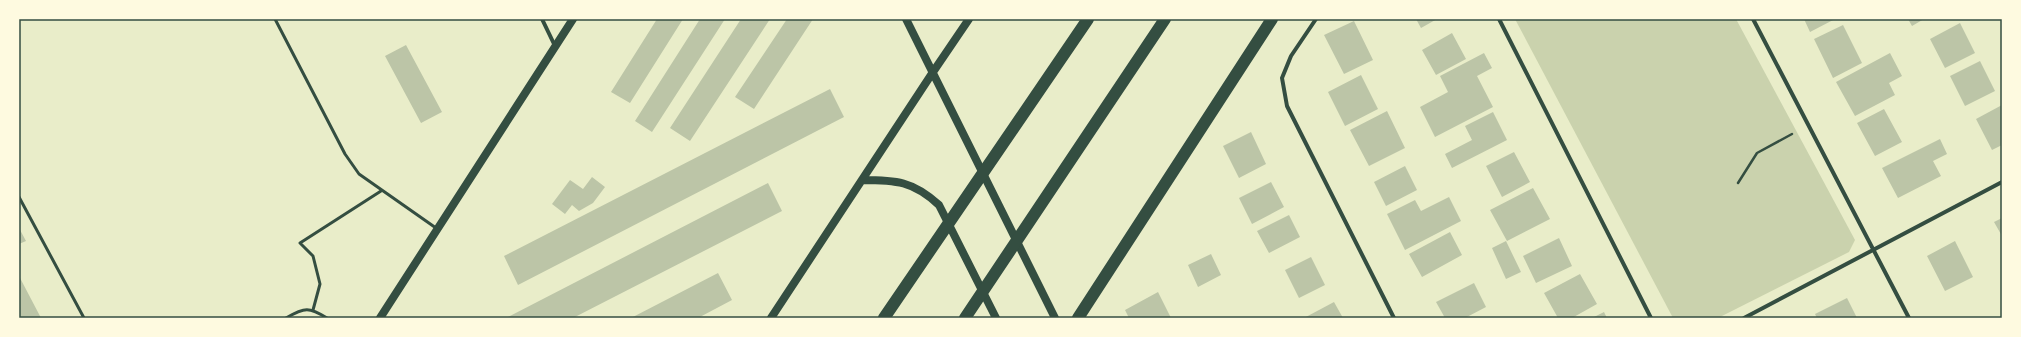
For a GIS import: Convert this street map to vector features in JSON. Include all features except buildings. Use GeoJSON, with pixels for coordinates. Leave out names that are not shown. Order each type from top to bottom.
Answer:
{"type":"FeatureCollection","features":[{"type":"Feature","properties":{"kind":"highway"},"geometry":{"type":"LineString","coordinates":[[884,318],[1088,19]]}},
{"type":"Feature","properties":{"kind":"highway"},"geometry":{"type":"LineString","coordinates":[[965,318],[1165,19]]}},
{"type":"Feature","properties":{"kind":"highway"},"geometry":{"type":"LineString","coordinates":[[1078,318],[1272,19]]}},
{"type":"Feature","properties":{"kind":"main road"},"geometry":{"type":"LineString","coordinates":[[380,318],[573,19]]}},
{"type":"Feature","properties":{"kind":"main road"},"geometry":{"type":"LineString","coordinates":[[906,19],[1055,318]]}},
{"type":"Feature","properties":{"kind":"main road"},"geometry":{"type":"LineString","coordinates":[[771,318],[933,72],[970,19]]}},
{"type":"Feature","properties":{"kind":"main road"},"geometry":{"type":"LineString","coordinates":[[862,180],[892,180],[909,184],[926,193],[939,205],[996,318]]}},
{"type":"Feature","properties":{"kind":"street"},"geometry":{"type":"LineString","coordinates":[[542,19],[556,46]]}},
{"type":"Feature","properties":{"kind":"street"},"geometry":{"type":"LineString","coordinates":[[1316,19],[1290,56],[1282,78],[1287,106],[1394,318]]}},
{"type":"Feature","properties":{"kind":"street"},"geometry":{"type":"LineString","coordinates":[[1499,19],[1651,318]]}},
{"type":"Feature","properties":{"kind":"street"},"geometry":{"type":"LineString","coordinates":[[1753,19],[1909,318]]}},
{"type":"Feature","properties":{"kind":"street"},"geometry":{"type":"LineString","coordinates":[[1744,318],[2002,182]]}},
{"type":"Feature","properties":{"kind":"lane"},"geometry":{"type":"LineString","coordinates":[[275,19],[345,154],[359,174],[381,191],[438,229]]}},
{"type":"Feature","properties":{"kind":"lane"},"geometry":{"type":"LineString","coordinates":[[313,310],[320,284],[313,256],[300,243],[381,191]]}},
{"type":"Feature","properties":{"kind":"lane"},"geometry":{"type":"LineString","coordinates":[[19,197],[84,318]]}},
{"type":"Feature","properties":{"kind":"lane"},"geometry":{"type":"LineString","coordinates":[[286,318],[297,312],[313,310],[327,318]]}},
{"type":"Feature","properties":{"kind":"path"},"geometry":{"type":"LineString","coordinates":[[1738,183],[1757,153],[1792,134]]}},
{"type":"Feature","properties":{"kind":"green space"},"geometry":{"type":"Polygon","coordinates":[[[1515,19],[1736,19],[1855,240],[1849,252],[1718,318],[1673,318],[1515,19]]]}}]}
